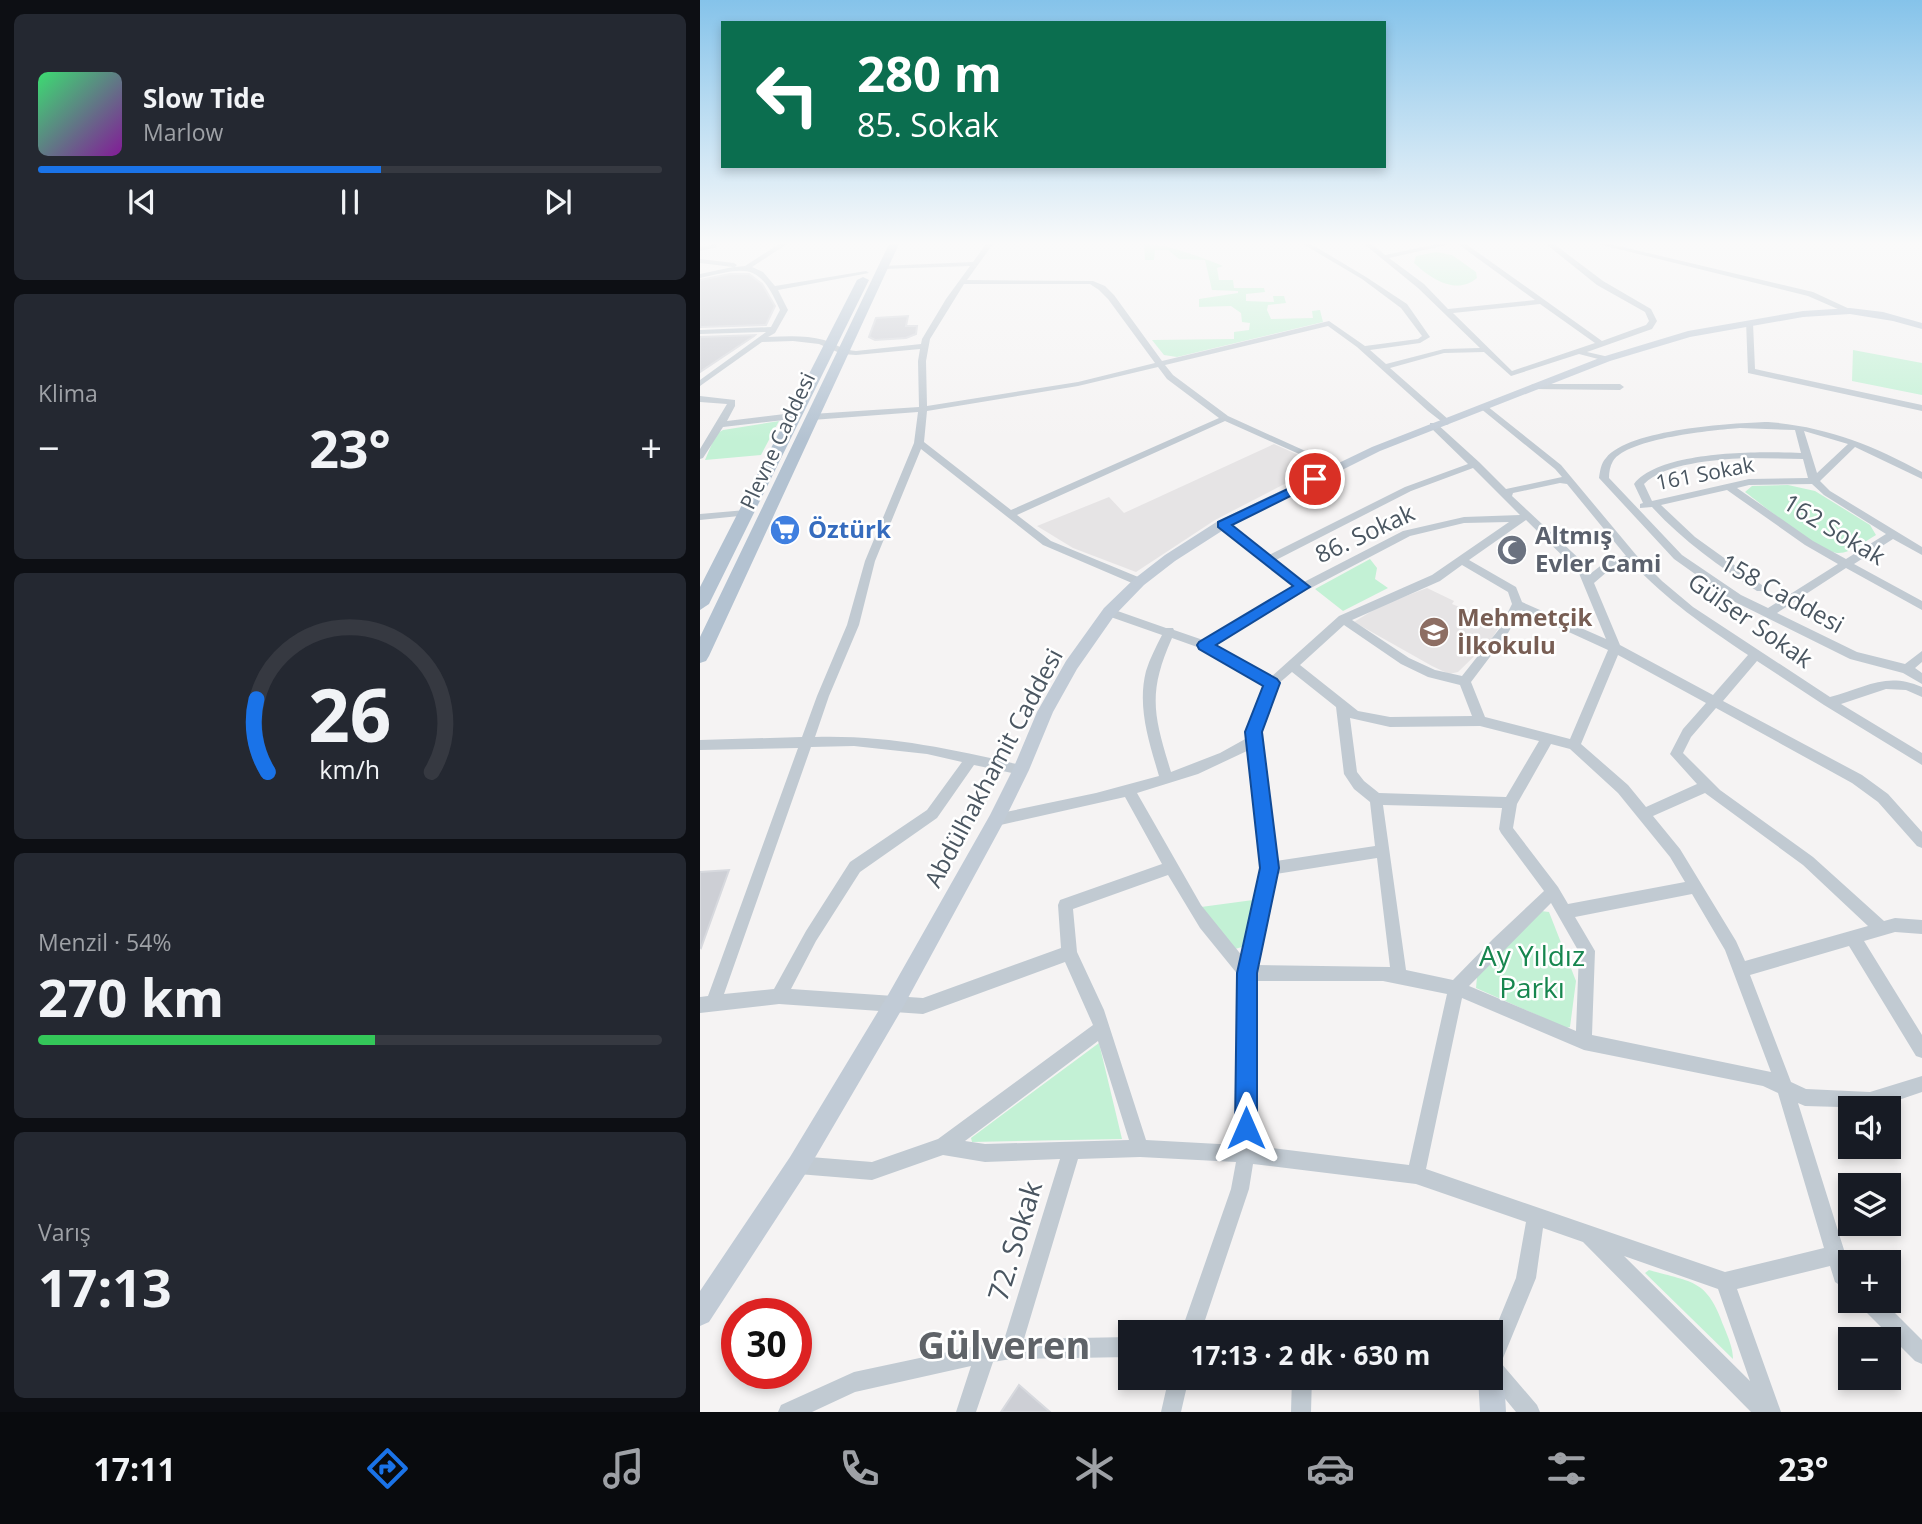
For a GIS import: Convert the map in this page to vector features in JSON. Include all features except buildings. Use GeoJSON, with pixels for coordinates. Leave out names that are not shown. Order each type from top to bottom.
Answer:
{"type":"FeatureCollection","features":[{"type":"Feature","properties":{"kind":"main road","name":"Plevne Caddesi"},"geometry":{"type":"LineString","coordinates":[[700,604],[793,416],[839,344],[857,310]]}},
{"type":"Feature","properties":{"kind":"main road","name":"Abdülhakhamit Caddesi"},"geometry":{"type":"LineString","coordinates":[[1803,314],[1815,310]]}},
{"type":"Feature","properties":{"kind":"main road","name":"Abdülhakhamit Caddesi"},"geometry":{"type":"LineString","coordinates":[[700,1313],[798,1165],[895,1002],[996,820],[1021,771],[1045,712],[1071,665],[1109,612],[1139,582],[1170,558],[1223,524],[1338,468],[1534,387],[1603,351],[1803,314],[1857,310],[1922,326]]}},
{"type":"Feature","properties":{"kind":"main road","name":"Plevne Caddesi"},"geometry":{"type":"LineString","coordinates":[[700,656],[812,417],[839,344]]}},
{"type":"Feature","properties":{"kind":"main road"},"geometry":{"type":"LineString","coordinates":[[1492,1390],[1493,1412]]}},
{"type":"Feature","properties":{"kind":"street"},"geometry":{"type":"LineString","coordinates":[[700,384],[760,341],[773,329],[785,310]]}},
{"type":"Feature","properties":{"kind":"street"},"geometry":{"type":"LineString","coordinates":[[944,310],[924,346],[923,409],[919,443],[870,561],[852,625],[704,1004],[779,996],[923,1006],[1069,953]]}},
{"type":"Feature","properties":{"kind":"street"},"geometry":{"type":"LineString","coordinates":[[1121,310],[1170,377],[1226,418],[1338,468]]}},
{"type":"Feature","properties":{"kind":"street"},"geometry":{"type":"LineString","coordinates":[[1364,348],[1420,341],[1426,337],[1407,310]]}},
{"type":"Feature","properties":{"kind":"street"},"geometry":{"type":"LineString","coordinates":[[1448,311],[1459,310]]}},
{"type":"Feature","properties":{"kind":"street"},"geometry":{"type":"LineString","coordinates":[[1550,310],[1603,351]]}},
{"type":"Feature","properties":{"kind":"street"},"geometry":{"type":"LineString","coordinates":[[1448,311],[1511,374],[1578,352],[1603,351],[1649,327],[1653,321],[1646,310]]}},
{"type":"Feature","properties":{"kind":"street"},"geometry":{"type":"LineString","coordinates":[[812,417],[923,409],[1078,384],[1329,323],[1364,348],[1384,367],[1508,498],[1522,518],[1583,569],[1615,648],[1574,745]]}},
{"type":"Feature","properties":{"kind":"street"},"geometry":{"type":"LineString","coordinates":[[1749,323],[1751,371],[1922,408]]}},
{"type":"Feature","properties":{"kind":"street"},"geometry":{"type":"LineString","coordinates":[[700,332],[773,329]]}},
{"type":"Feature","properties":{"kind":"street"},"geometry":{"type":"LineString","coordinates":[[760,341],[796,339],[839,344],[856,353],[924,346]]}},
{"type":"Feature","properties":{"kind":"street"},"geometry":{"type":"LineString","coordinates":[[1384,367],[1444,351],[1488,350]]}},
{"type":"Feature","properties":{"kind":"street"},"geometry":{"type":"LineString","coordinates":[[1578,352],[1603,351]]}},
{"type":"Feature","properties":{"kind":"street"},"geometry":{"type":"LineString","coordinates":[[1534,387],[1620,387]]}},
{"type":"Feature","properties":{"kind":"street"},"geometry":{"type":"LineString","coordinates":[[700,399],[732,402],[732,408],[718,425],[700,457]]}},
{"type":"Feature","properties":{"kind":"street","name":"Gülser Sokak"},"geometry":{"type":"LineString","coordinates":[[1483,408],[1558,467],[1633,558],[1689,610],[1828,702],[1922,760]]}},
{"type":"Feature","properties":{"kind":"street"},"geometry":{"type":"LineString","coordinates":[[718,425],[793,416]]}},
{"type":"Feature","properties":{"kind":"street"},"geometry":{"type":"LineString","coordinates":[[1009,515],[1226,418]]}},
{"type":"Feature","properties":{"kind":"street","name":"158 Caddesi"},"geometry":{"type":"LineString","coordinates":[[1922,476],[1854,443],[1777,424],[1726,425],[1633,446],[1612,456],[1605,467],[1604,478],[1678,558],[1737,598],[1854,656],[1907,669],[1922,679]]}},
{"type":"Feature","properties":{"kind":"street"},"geometry":{"type":"LineString","coordinates":[[1799,428],[1814,481],[1827,493],[1922,552]]}},
{"type":"Feature","properties":{"kind":"street"},"geometry":{"type":"LineString","coordinates":[[919,443],[1047,543],[1066,554],[1139,582]]}},
{"type":"Feature","properties":{"kind":"street"},"geometry":{"type":"LineString","coordinates":[[1814,481],[1854,443]]}},
{"type":"Feature","properties":{"kind":"street"},"geometry":{"type":"LineString","coordinates":[[1761,587],[1707,553],[1671,523],[1651,504],[1639,484],[1643,479],[1693,461],[1772,454],[1807,456]]}},
{"type":"Feature","properties":{"kind":"street"},"geometry":{"type":"LineString","coordinates":[[1269,559],[1376,504],[1476,464]]}},
{"type":"Feature","properties":{"kind":"street"},"geometry":{"type":"LineString","coordinates":[[1508,498],[1510,491],[1560,480],[1568,481]]}},
{"type":"Feature","properties":{"kind":"street","name":"161 Sokak"},"geometry":{"type":"LineString","coordinates":[[1632,509],[1749,482],[1814,481]]}},
{"type":"Feature","properties":{"kind":"street","name":"162 Sokak"},"geometry":{"type":"LineString","coordinates":[[1728,486],[1809,543],[1922,606]]}},
{"type":"Feature","properties":{"kind":"street"},"geometry":{"type":"LineString","coordinates":[[700,517],[746,513]]}},
{"type":"Feature","properties":{"kind":"street"},"geometry":{"type":"LineString","coordinates":[[1195,1320],[1240,1189],[1246,1154],[1247,973],[1270,868],[1253,732],[1272,683],[1343,619],[1436,578],[1522,518]]}},
{"type":"Feature","properties":{"kind":"street","name":"86. Sokak"},"geometry":{"type":"LineString","coordinates":[[1204,645],[1303,587],[1407,533],[1464,520],[1522,518]]}},
{"type":"Feature","properties":{"kind":"street"},"geometry":{"type":"LineString","coordinates":[[1223,524],[1303,587]]}},
{"type":"Feature","properties":{"kind":"street"},"geometry":{"type":"LineString","coordinates":[[1766,614],[1893,534]]}},
{"type":"Feature","properties":{"kind":"street"},"geometry":{"type":"LineString","coordinates":[[1589,581],[1612,562],[1633,558]]}},
{"type":"Feature","properties":{"kind":"street"},"geometry":{"type":"LineString","coordinates":[[1463,561],[1512,590],[1518,604],[1615,648],[1857,779],[1883,798],[1922,842]]}},
{"type":"Feature","properties":{"kind":"street"},"geometry":{"type":"LineString","coordinates":[[1465,681],[1504,630],[1518,604]]}},
{"type":"Feature","properties":{"kind":"street"},"geometry":{"type":"LineString","coordinates":[[1109,612],[1204,645],[1272,683]]}},
{"type":"Feature","properties":{"kind":"street"},"geometry":{"type":"LineString","coordinates":[[1343,619],[1405,661],[1432,674],[1465,681]]}},
{"type":"Feature","properties":{"kind":"street"},"geometry":{"type":"LineString","coordinates":[[1166,778],[1152,729],[1148,699],[1151,676],[1169,631]]}},
{"type":"Feature","properties":{"kind":"street"},"geometry":{"type":"LineString","coordinates":[[1756,654],[1687,733],[1676,754],[1715,794],[1808,861],[1882,929]]}},
{"type":"Feature","properties":{"kind":"street"},"geometry":{"type":"LineString","coordinates":[[1907,669],[1922,655]]}},
{"type":"Feature","properties":{"kind":"street"},"geometry":{"type":"LineString","coordinates":[[1292,665],[1355,715],[1390,722],[1480,721],[1574,745],[1623,789],[1675,853],[1731,946],[1785,1088],[1838,1262]]}},
{"type":"Feature","properties":{"kind":"street"},"geometry":{"type":"LineString","coordinates":[[1465,681],[1480,721]]}},
{"type":"Feature","properties":{"kind":"street"},"geometry":{"type":"LineString","coordinates":[[1828,702],[1847,698],[1888,682],[1899,681],[1922,692]]}},
{"type":"Feature","properties":{"kind":"street"},"geometry":{"type":"LineString","coordinates":[[1342,705],[1351,774],[1359,785],[1376,799],[1510,803]]}},
{"type":"Feature","properties":{"kind":"street"},"geometry":{"type":"LineString","coordinates":[[1547,739],[1510,803],[1506,829],[1553,892],[1587,951],[1584,1042]]}},
{"type":"Feature","properties":{"kind":"street"},"geometry":{"type":"LineString","coordinates":[[700,745],[807,740],[854,741],[927,749],[1021,771]]}},
{"type":"Feature","properties":{"kind":"street"},"geometry":{"type":"LineString","coordinates":[[996,820],[1128,790],[1222,760],[1254,741]]}},
{"type":"Feature","properties":{"kind":"street"},"geometry":{"type":"LineString","coordinates":[[779,996],[811,936],[855,867],[932,814],[971,759]]}},
{"type":"Feature","properties":{"kind":"street"},"geometry":{"type":"LineString","coordinates":[[1643,814],[1707,786]]}},
{"type":"Feature","properties":{"kind":"street"},"geometry":{"type":"LineString","coordinates":[[1128,790],[1191,906],[1212,936],[1247,973],[1382,973],[1456,988],[1584,1042],[1764,1078],[1805,1097],[1870,1101],[1922,1084]]}},
{"type":"Feature","properties":{"kind":"street"},"geometry":{"type":"LineString","coordinates":[[1376,799],[1399,976]]}},
{"type":"Feature","properties":{"kind":"street"},"geometry":{"type":"LineString","coordinates":[[1270,868],[1383,851]]}},
{"type":"Feature","properties":{"kind":"street"},"geometry":{"type":"LineString","coordinates":[[1140,1148],[1102,1028],[1069,953],[1065,905],[1171,867]]}},
{"type":"Feature","properties":{"kind":"street"},"geometry":{"type":"LineString","coordinates":[[1565,912],[1696,887]]}},
{"type":"Feature","properties":{"kind":"street"},"geometry":{"type":"LineString","coordinates":[[1416,1175],[1456,988],[1553,892]]}},
{"type":"Feature","properties":{"kind":"street"},"geometry":{"type":"LineString","coordinates":[[1741,970],[1895,925],[1922,928]]}},
{"type":"Feature","properties":{"kind":"street"},"geometry":{"type":"LineString","coordinates":[[1853,938],[1922,1051]]}},
{"type":"Feature","properties":{"kind":"street"},"geometry":{"type":"LineString","coordinates":[[798,1165],[872,1171],[943,1146],[1102,1028]]}},
{"type":"Feature","properties":{"kind":"street"},"geometry":{"type":"LineString","coordinates":[[943,1146],[985,1153],[1140,1148],[1246,1154],[1416,1175],[1725,1282],[1836,1255]]}},
{"type":"Feature","properties":{"kind":"street","name":"72. Sokak"},"geometry":{"type":"LineString","coordinates":[[1011,1349],[1072,1150]]}},
{"type":"Feature","properties":{"kind":"street"},"geometry":{"type":"LineString","coordinates":[[1503,1334],[1525,1278],[1536,1217]]}},
{"type":"Feature","properties":{"kind":"street"},"geometry":{"type":"LineString","coordinates":[[1587,1233],[1769,1412]]}},
{"type":"Feature","properties":{"kind":"street"},"geometry":{"type":"LineString","coordinates":[[1725,1282],[1769,1412]]}},
{"type":"Feature","properties":{"kind":"street"},"geometry":{"type":"LineString","coordinates":[[1881,1313],[1922,1354]]}},
{"type":"Feature","properties":{"kind":"street"},"geometry":{"type":"LineString","coordinates":[[789,1412],[854,1382],[986,1353],[1011,1349],[1118,1348]]}},
{"type":"Feature","properties":{"kind":"street"},"geometry":{"type":"LineString","coordinates":[[966,1412],[986,1353]]}},
{"type":"Feature","properties":{"kind":"street"},"geometry":{"type":"LineString","coordinates":[[1503,1379],[1530,1412]]}},
{"type":"Feature","properties":{"kind":"street"},"geometry":{"type":"LineString","coordinates":[[1171,1412],[1176,1390]]}},
{"type":"Feature","properties":{"kind":"street"},"geometry":{"type":"LineString","coordinates":[[1301,1412],[1302,1390]]}},
{"type":"Feature","properties":{"kind":"shaded area"},"geometry":{"type":"Polygon","coordinates":[[[1274,444],[1314,462],[1317,467],[1215,520],[1136,572],[1073,548],[1037,526],[1109,497],[1124,513],[1274,444]]]}},
{"type":"Feature","properties":{"kind":"shaded area","name":"Mehmetçik İlkokulu"},"geometry":{"type":"Polygon","coordinates":[[[1427,588],[1454,601],[1452,604],[1501,624],[1491,640],[1458,672],[1449,674],[1432,666],[1354,622],[1380,606],[1427,588]]]}},
{"type":"Feature","properties":{"kind":"green space"},"geometry":{"type":"Polygon","coordinates":[[[1237,310],[1267,310],[1271,319],[1313,318],[1312,311],[1320,310],[1323,322],[1177,357],[1164,355],[1152,340],[1234,339],[1234,332],[1249,330],[1250,323],[1242,322],[1241,313],[1237,310]]]}},
{"type":"Feature","properties":{"kind":"green space"},"geometry":{"type":"Polygon","coordinates":[[[1853,350],[1922,363],[1922,395],[1852,381],[1853,350]]]}},
{"type":"Feature","properties":{"kind":"green space"},"geometry":{"type":"Polygon","coordinates":[[[779,421],[761,455],[705,460],[716,434],[723,430],[779,421]]]}},
{"type":"Feature","properties":{"kind":"green space"},"geometry":{"type":"Polygon","coordinates":[[[1788,485],[1815,491],[1870,525],[1876,535],[1858,547],[1837,553],[1804,536],[1745,492],[1752,486],[1788,485]]]}},
{"type":"Feature","properties":{"kind":"green space"},"geometry":{"type":"Polygon","coordinates":[[[1370,559],[1377,568],[1375,579],[1388,588],[1343,611],[1315,589],[1370,559]]]}},
{"type":"Feature","properties":{"kind":"green space"},"geometry":{"type":"Polygon","coordinates":[[[1253,900],[1242,947],[1235,949],[1201,907],[1253,900]]]}},
{"type":"Feature","properties":{"kind":"green space","name":"Ay Yıldız Parkı"},"geometry":{"type":"Polygon","coordinates":[[[1541,911],[1549,912],[1576,981],[1570,1027],[1566,1028],[1476,988],[1477,977],[1541,911]]]}},
{"type":"Feature","properties":{"kind":"green space"},"geometry":{"type":"Polygon","coordinates":[[[1099,1043],[1122,1139],[972,1142],[971,1138],[1099,1043]]]}},
{"type":"Feature","properties":{"kind":"green space"},"geometry":{"type":"Polygon","coordinates":[[[1649,1270],[1688,1281],[1705,1291],[1718,1311],[1733,1359],[1645,1273],[1649,1270]]]}},
{"type":"Feature","properties":{"kind":"place","name":"Öztürk"},"geometry":{"type":"Point","coordinates":[785,530]}},
{"type":"Feature","properties":{"kind":"place","name":"Altmış Evler Cami"},"geometry":{"type":"Point","coordinates":[1512,550]}},
{"type":"Feature","properties":{"kind":"place","name":"Mehmetçik İlkokulu"},"geometry":{"type":"Point","coordinates":[1434,632]}},
{"type":"Feature","properties":{"kind":"district","name":"Gülveren"},"geometry":{"type":"Point","coordinates":[1004,1346]}},
{"type":"Feature","properties":{"kind":"route"},"geometry":{"type":"LineString","coordinates":[[1246,1128],[1247,973],[1270,868],[1253,732],[1272,683],[1204,645],[1303,587],[1223,524],[1315,479]]}}]}
